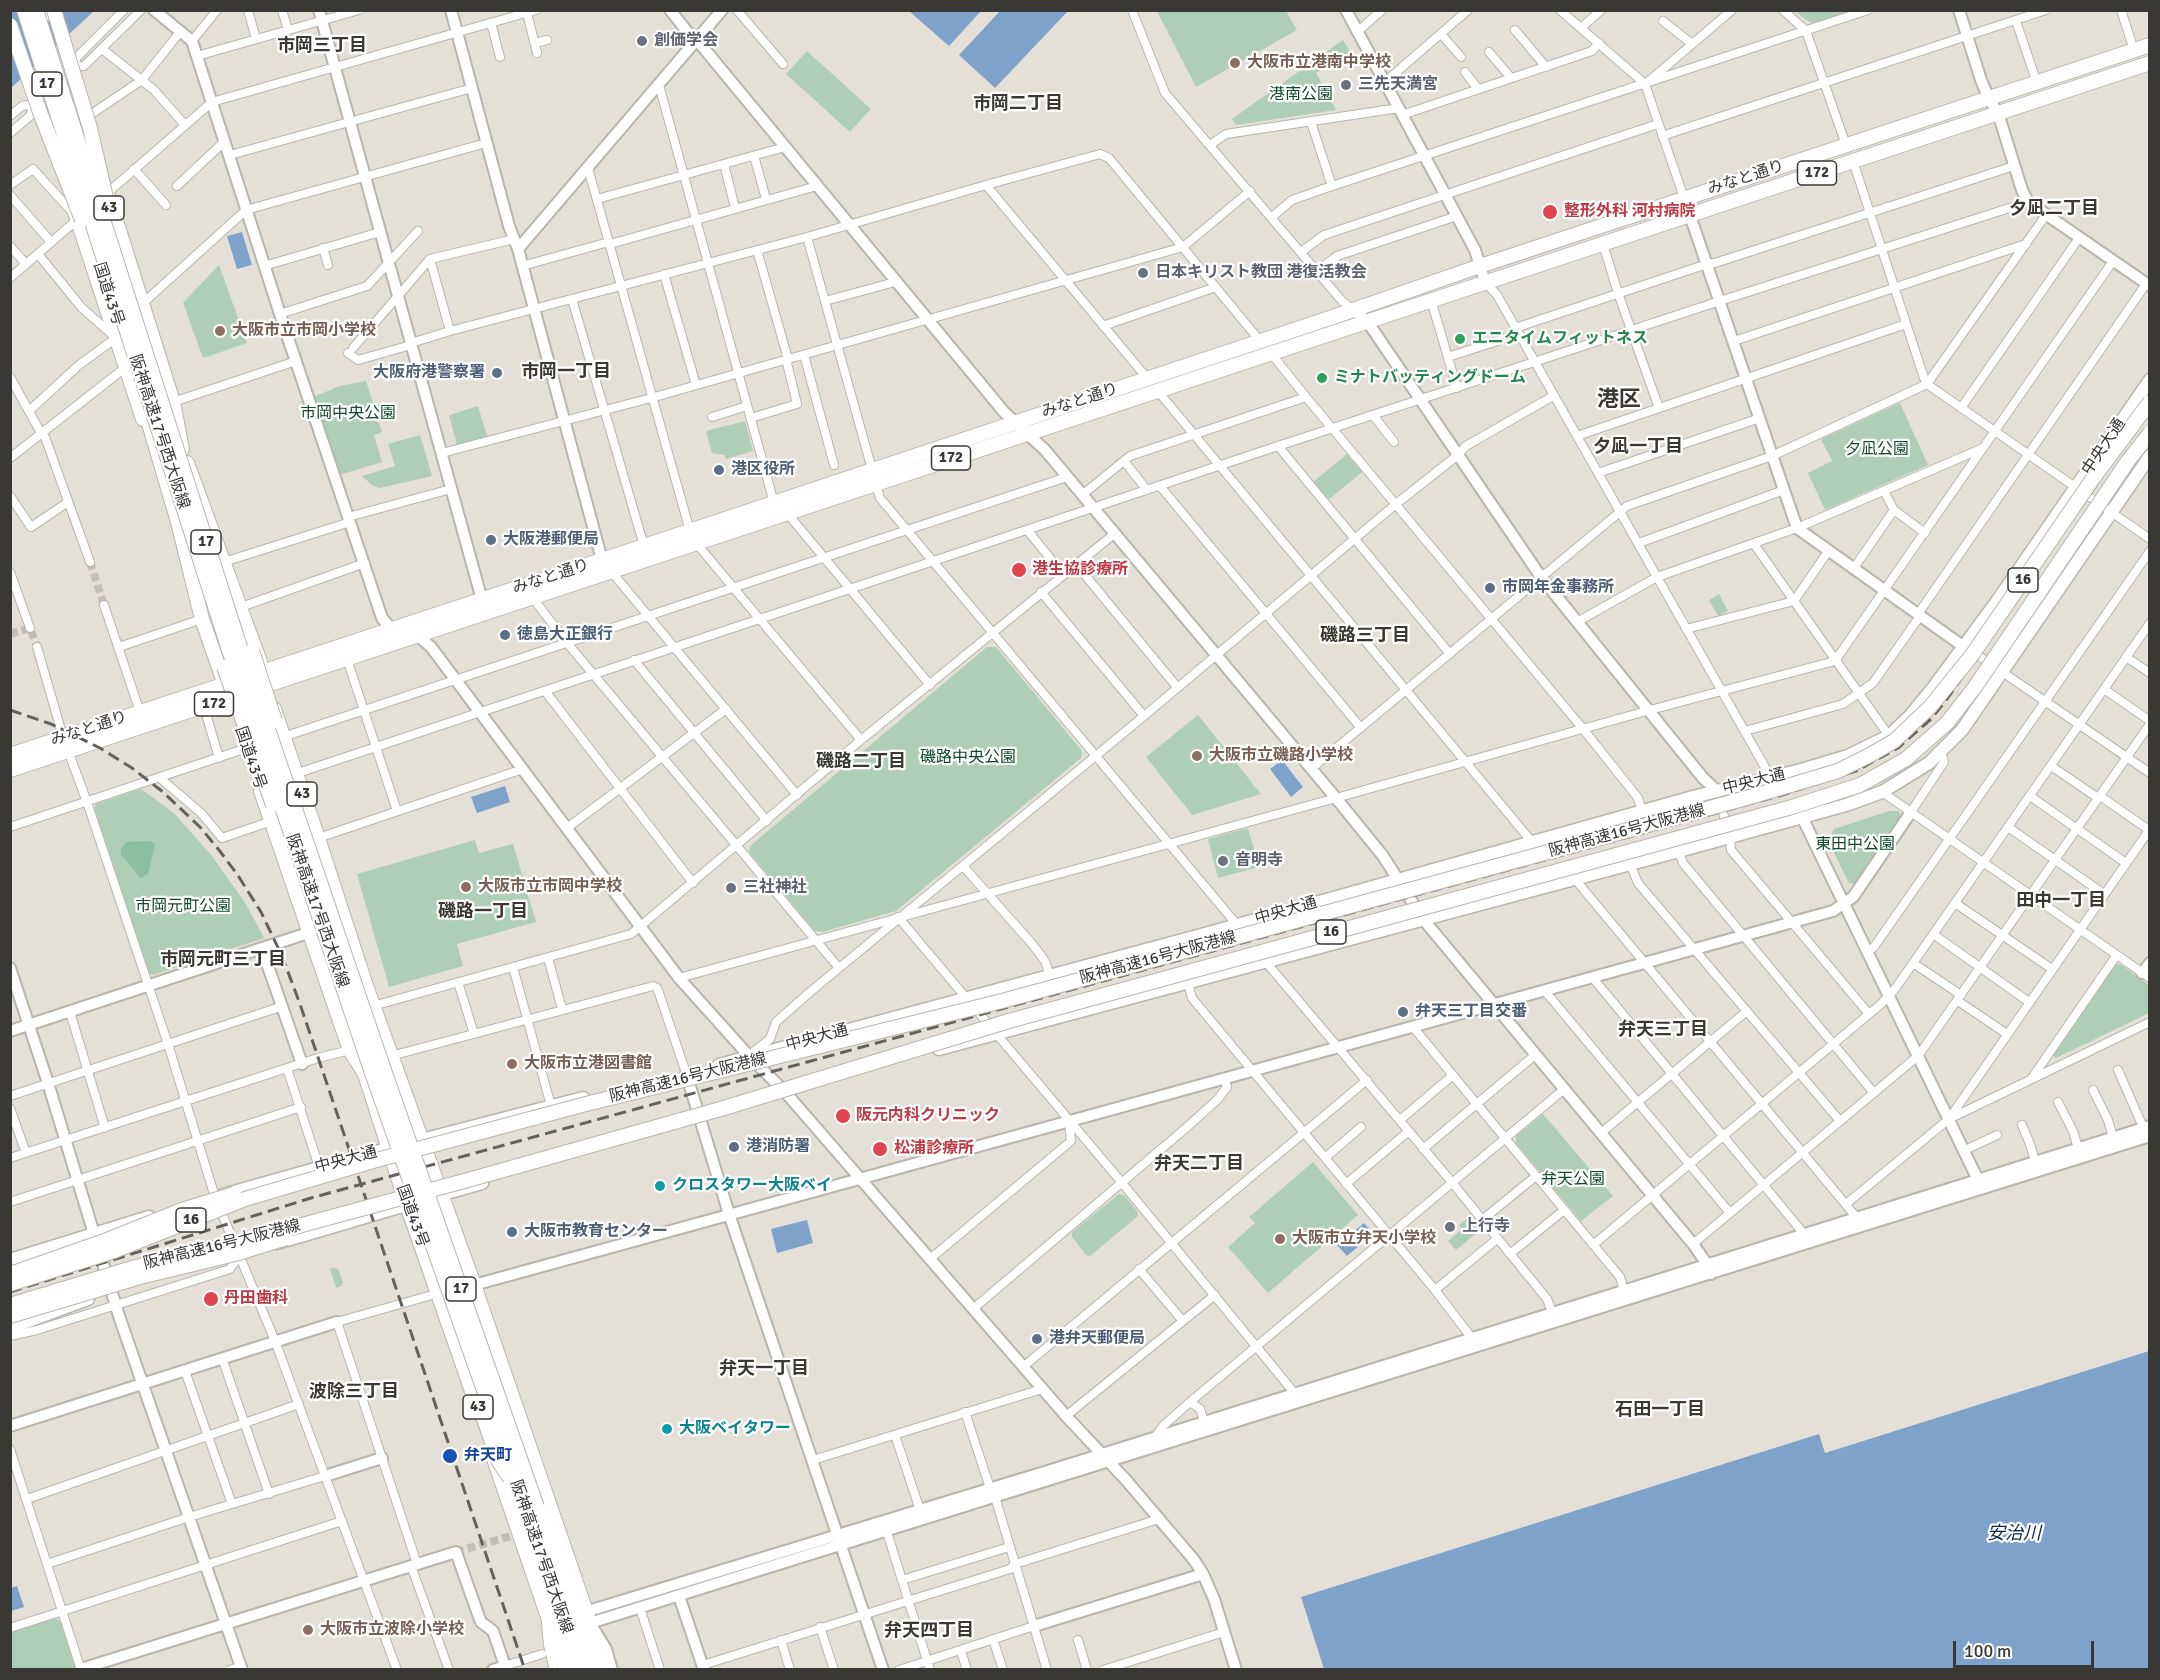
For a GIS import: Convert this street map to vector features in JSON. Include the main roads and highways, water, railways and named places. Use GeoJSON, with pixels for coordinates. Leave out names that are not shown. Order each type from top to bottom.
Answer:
{"type":"FeatureCollection","features":[{"type":"Feature","properties":{"kind":"highway"},"geometry":{"type":"LineString","coordinates":[[15,10],[77,155]]}},
{"type":"Feature","properties":{"kind":"highway","name":"阪神高速17号西大阪線"},"geometry":{"type":"LineString","coordinates":[[24,10],[77,155],[384,1071],[505,1413],[591,1670]]}},
{"type":"Feature","properties":{"kind":"highway","name":"阪神高速17号西大阪線"},"geometry":{"type":"LineString","coordinates":[[36,10],[77,155],[192,537],[372,1073],[461,1325],[476,1396],[499,1462],[523,1501],[579,1670]]}},
{"type":"Feature","properties":{"kind":"highway"},"geometry":{"type":"LineString","coordinates":[[45,10],[77,155]]}},
{"type":"Feature","properties":{"kind":"highway","name":"国道43号"},"geometry":{"type":"LineString","coordinates":[[54,10],[90,128],[115,235],[170,403],[182,449],[241,607],[366,986],[460,1244],[587,1618],[602,1670]]}},
{"type":"Feature","properties":{"kind":"highway","name":"国道43号"},"geometry":{"type":"LineString","coordinates":[[10,25],[44,124],[92,245],[178,522],[202,620],[311,932],[364,1074],[504,1487],[561,1667]]}},
{"type":"Feature","properties":{"kind":"highway","name":"みなと通り"},"geometry":{"type":"LineString","coordinates":[[10,770],[204,708],[532,597],[607,566],[644,546],[693,537],[787,513],[1014,423],[1684,198],[2150,45]]}},
{"type":"Feature","properties":{"kind":"highway","name":"みなと通り"},"geometry":{"type":"LineString","coordinates":[[10,755],[482,600],[607,566],[693,537],[774,503],[1026,434],[2150,63]]}},
{"type":"Feature","properties":{"kind":"highway","name":"43"},"geometry":{"type":"LineString","coordinates":[[75,68],[90,115],[108,193],[170,403]]}},
{"type":"Feature","properties":{"kind":"highway","name":"43"},"geometry":{"type":"LineString","coordinates":[[28,105],[78,219],[156,453]]}},
{"type":"Feature","properties":{"kind":"highway","name":"阪神高速16号大阪港線"},"geometry":{"type":"LineString","coordinates":[[10,1284],[114,1251],[254,1196],[373,1161],[593,1102],[1014,998],[1750,798],[1846,767],[1870,755],[1902,734],[1926,713],[1951,683],[2088,486],[2150,402]]}},
{"type":"Feature","properties":{"kind":"highway","name":"阪神高速16号大阪港線"},"geometry":{"type":"LineString","coordinates":[[10,1305],[136,1267],[358,1209],[724,1108],[1009,1021],[1792,807],[1860,785],[1906,759],[1947,723],[1975,687],[2150,433]]}},
{"type":"Feature","properties":{"kind":"highway"},"geometry":{"type":"LineString","coordinates":[[192,537],[224,667],[266,790],[291,847],[354,1047]]}},
{"type":"Feature","properties":{"kind":"highway"},"geometry":{"type":"LineString","coordinates":[[209,551],[240,617],[295,781],[310,839],[353,967],[366,986]]}},
{"type":"Feature","properties":{"kind":"highway"},"geometry":{"type":"LineString","coordinates":[[375,1107],[382,1119],[390,1125],[403,1122],[407,1112],[407,1098]]}},
{"type":"Feature","properties":{"kind":"highway"},"geometry":{"type":"LineString","coordinates":[[10,1274],[202,1204],[373,1161]]}},
{"type":"Feature","properties":{"kind":"highway"},"geometry":{"type":"LineString","coordinates":[[10,1316],[140,1277],[249,1250],[315,1228],[358,1209]]}},
{"type":"Feature","properties":{"kind":"highway","name":"国道43号"},"geometry":{"type":"LineString","coordinates":[[460,1244],[450,1247],[443,1253],[440,1266],[443,1284],[501,1454],[504,1487]]}},
{"type":"Feature","properties":{"kind":"main road","name":"中央大通"},"geometry":{"type":"LineString","coordinates":[[10,1260],[319,1167],[965,999],[1848,756],[1889,736],[1915,710],[1964,647],[2150,380]]}},
{"type":"Feature","properties":{"kind":"main road"},"geometry":{"type":"LineString","coordinates":[[10,1328],[111,1290],[239,1256],[314,1231],[886,1062],[1679,851],[1846,805],[1882,792],[1929,763],[1962,730],[2110,511],[2150,456]]}},
{"type":"Feature","properties":{"kind":"water"},"geometry":{"type":"Polygon","coordinates":[[[1001,10],[1068,11],[995,88],[959,55],[1001,10]]]}},
{"type":"Feature","properties":{"kind":"water"},"geometry":{"type":"Polygon","coordinates":[[[11,11],[94,11],[11,88],[11,11]]]}},
{"type":"Feature","properties":{"kind":"water"},"geometry":{"type":"Polygon","coordinates":[[[909,11],[981,11],[949,46],[909,11]]]}},
{"type":"Feature","properties":{"kind":"water"},"geometry":{"type":"Polygon","coordinates":[[[242,232],[252,265],[237,269],[227,236],[242,232]]]}},
{"type":"Feature","properties":{"kind":"water"},"geometry":{"type":"Polygon","coordinates":[[[1282,760],[1303,787],[1291,797],[1270,769],[1282,760]]]}},
{"type":"Feature","properties":{"kind":"water"},"geometry":{"type":"Polygon","coordinates":[[[505,786],[510,802],[477,813],[471,797],[505,786]]]}},
{"type":"Feature","properties":{"kind":"water"},"geometry":{"type":"Polygon","coordinates":[[[807,1220],[813,1243],[777,1253],[771,1229],[807,1220]]]}},
{"type":"Feature","properties":{"kind":"water"},"geometry":{"type":"Polygon","coordinates":[[[1364,1223],[1373,1234],[1347,1256],[1337,1245],[1364,1223]]]}},
{"type":"Feature","properties":{"kind":"water","name":"安治川"},"geometry":{"type":"Polygon","coordinates":[[[2149,1351],[2149,1669],[1324,1669],[1301,1597],[1819,1434],[1825,1453],[2149,1351]]]}},
{"type":"Feature","properties":{"kind":"water"},"geometry":{"type":"Polygon","coordinates":[[[17,1586],[24,1607],[11,1611],[11,1588],[17,1586]]]}},
{"type":"Feature","properties":{"kind":"tunnel"},"geometry":{"type":"LineString","coordinates":[[90,562],[104,605]]}},
{"type":"Feature","properties":{"kind":"tunnel"},"geometry":{"type":"LineString","coordinates":[[10,634],[30,628],[37,647]]}},
{"type":"Feature","properties":{"kind":"tunnel"},"geometry":{"type":"LineString","coordinates":[[456,1552],[521,1533]]}},
{"type":"Feature","properties":{"kind":"railway"},"geometry":{"type":"LineString","coordinates":[[10,1292],[311,1198],[1782,795],[1856,771],[1898,748],[1931,719],[2150,408]]}},
{"type":"Feature","properties":{"kind":"railway"},"geometry":{"type":"LineString","coordinates":[[10,710],[51,724],[100,748],[132,768],[163,792],[200,827],[219,850],[261,912],[282,956],[300,1004],[525,1670]]}},
{"type":"Feature","properties":{"kind":"place","name":"創価学会"},"geometry":{"type":"Point","coordinates":[642,41]}},
{"type":"Feature","properties":{"kind":"place","name":"大阪市立港南中学校"},"geometry":{"type":"Point","coordinates":[1235,63]}},
{"type":"Feature","properties":{"kind":"place","name":"三先天満宮"},"geometry":{"type":"Point","coordinates":[1346,85]}},
{"type":"Feature","properties":{"kind":"place","name":"整形外科 河村病院"},"geometry":{"type":"Point","coordinates":[1550,212]}},
{"type":"Feature","properties":{"kind":"place","name":"日本キリスト教団 港復活教会"},"geometry":{"type":"Point","coordinates":[1143,273]}},
{"type":"Feature","properties":{"kind":"place","name":"大阪市立市岡小学校"},"geometry":{"type":"Point","coordinates":[220,331]}},
{"type":"Feature","properties":{"kind":"place","name":"エニタイムフィットネス"},"geometry":{"type":"Point","coordinates":[1460,339]}},
{"type":"Feature","properties":{"kind":"place","name":"大阪府港警察署"},"geometry":{"type":"Point","coordinates":[497,373]}},
{"type":"Feature","properties":{"kind":"place","name":"ミナトバッティングドーム"},"geometry":{"type":"Point","coordinates":[1322,378]}},
{"type":"Feature","properties":{"kind":"place","name":"港区役所"},"geometry":{"type":"Point","coordinates":[719,470]}},
{"type":"Feature","properties":{"kind":"place","name":"大阪港郵便局"},"geometry":{"type":"Point","coordinates":[491,540]}},
{"type":"Feature","properties":{"kind":"place","name":"港生協診療所"},"geometry":{"type":"Point","coordinates":[1019,570]}},
{"type":"Feature","properties":{"kind":"place","name":"市岡年金事務所"},"geometry":{"type":"Point","coordinates":[1490,588]}},
{"type":"Feature","properties":{"kind":"place","name":"徳島大正銀行"},"geometry":{"type":"Point","coordinates":[505,635]}},
{"type":"Feature","properties":{"kind":"place","name":"大阪市立磯路小学校"},"geometry":{"type":"Point","coordinates":[1197,756]}},
{"type":"Feature","properties":{"kind":"place","name":"音明寺"},"geometry":{"type":"Point","coordinates":[1223,861]}},
{"type":"Feature","properties":{"kind":"place","name":"大阪市立市岡中学校"},"geometry":{"type":"Point","coordinates":[466,887]}},
{"type":"Feature","properties":{"kind":"place","name":"三社神社"},"geometry":{"type":"Point","coordinates":[731,888]}},
{"type":"Feature","properties":{"kind":"place","name":"弁天三丁目交番"},"geometry":{"type":"Point","coordinates":[1403,1012]}},
{"type":"Feature","properties":{"kind":"place","name":"大阪市立港図書館"},"geometry":{"type":"Point","coordinates":[512,1064]}},
{"type":"Feature","properties":{"kind":"place","name":"阪元内科クリニック"},"geometry":{"type":"Point","coordinates":[843,1116]}},
{"type":"Feature","properties":{"kind":"place","name":"港消防署"},"geometry":{"type":"Point","coordinates":[734,1147]}},
{"type":"Feature","properties":{"kind":"place","name":"松浦診療所"},"geometry":{"type":"Point","coordinates":[880,1149]}},
{"type":"Feature","properties":{"kind":"place","name":"クロスタワー大阪ベイ"},"geometry":{"type":"Point","coordinates":[660,1186]}},
{"type":"Feature","properties":{"kind":"place","name":"上行寺"},"geometry":{"type":"Point","coordinates":[1450,1227]}},
{"type":"Feature","properties":{"kind":"place","name":"大阪市教育センター"},"geometry":{"type":"Point","coordinates":[512,1232]}},
{"type":"Feature","properties":{"kind":"place","name":"大阪市立弁天小学校"},"geometry":{"type":"Point","coordinates":[1280,1239]}},
{"type":"Feature","properties":{"kind":"place","name":"丹田歯科"},"geometry":{"type":"Point","coordinates":[211,1299]}},
{"type":"Feature","properties":{"kind":"place","name":"港弁天郵便局"},"geometry":{"type":"Point","coordinates":[1037,1339]}},
{"type":"Feature","properties":{"kind":"place","name":"大阪ベイタワー"},"geometry":{"type":"Point","coordinates":[667,1429]}},
{"type":"Feature","properties":{"kind":"place","name":"弁天町"},"geometry":{"type":"Point","coordinates":[450,1456]}},
{"type":"Feature","properties":{"kind":"place","name":"大阪市立波除小学校"},"geometry":{"type":"Point","coordinates":[308,1630]}},
{"type":"Feature","properties":{"kind":"district","name":"市岡三丁目"},"geometry":{"type":"Point","coordinates":[322,46]}},
{"type":"Feature","properties":{"kind":"district","name":"市岡二丁目"},"geometry":{"type":"Point","coordinates":[1018,104]}},
{"type":"Feature","properties":{"kind":"district","name":"夕凪二丁目"},"geometry":{"type":"Point","coordinates":[2054,209]}},
{"type":"Feature","properties":{"kind":"district","name":"市岡一丁目"},"geometry":{"type":"Point","coordinates":[566,372]}},
{"type":"Feature","properties":{"kind":"district","name":"港区"},"geometry":{"type":"Point","coordinates":[1619,400]}},
{"type":"Feature","properties":{"kind":"district","name":"夕凪一丁目"},"geometry":{"type":"Point","coordinates":[1638,447]}},
{"type":"Feature","properties":{"kind":"district","name":"磯路三丁目"},"geometry":{"type":"Point","coordinates":[1365,636]}},
{"type":"Feature","properties":{"kind":"district","name":"磯路二丁目"},"geometry":{"type":"Point","coordinates":[861,762]}},
{"type":"Feature","properties":{"kind":"district","name":"田中一丁目"},"geometry":{"type":"Point","coordinates":[2061,901]}},
{"type":"Feature","properties":{"kind":"district","name":"磯路一丁目"},"geometry":{"type":"Point","coordinates":[483,912]}},
{"type":"Feature","properties":{"kind":"district","name":"市岡元町三丁目"},"geometry":{"type":"Point","coordinates":[223,960]}},
{"type":"Feature","properties":{"kind":"district","name":"弁天三丁目"},"geometry":{"type":"Point","coordinates":[1663,1030]}},
{"type":"Feature","properties":{"kind":"district","name":"弁天二丁目"},"geometry":{"type":"Point","coordinates":[1199,1164]}},
{"type":"Feature","properties":{"kind":"district","name":"弁天一丁目"},"geometry":{"type":"Point","coordinates":[764,1369]}},
{"type":"Feature","properties":{"kind":"district","name":"波除三丁目"},"geometry":{"type":"Point","coordinates":[354,1392]}},
{"type":"Feature","properties":{"kind":"district","name":"石田一丁目"},"geometry":{"type":"Point","coordinates":[1660,1410]}},
{"type":"Feature","properties":{"kind":"district","name":"弁天四丁目"},"geometry":{"type":"Point","coordinates":[929,1631]}},
{"type":"Feature","properties":{"kind":"park label","name":"港南公園"},"geometry":{"type":"Point","coordinates":[1301,95]}},
{"type":"Feature","properties":{"kind":"park label","name":"市岡中央公園"},"geometry":{"type":"Point","coordinates":[348,414]}},
{"type":"Feature","properties":{"kind":"park label","name":"夕凪公園"},"geometry":{"type":"Point","coordinates":[1877,450]}},
{"type":"Feature","properties":{"kind":"park label","name":"磯路中央公園"},"geometry":{"type":"Point","coordinates":[968,758]}},
{"type":"Feature","properties":{"kind":"park label","name":"東田中公園"},"geometry":{"type":"Point","coordinates":[1855,845]}},
{"type":"Feature","properties":{"kind":"park label","name":"市岡元町公園"},"geometry":{"type":"Point","coordinates":[183,907]}},
{"type":"Feature","properties":{"kind":"park label","name":"弁天公園"},"geometry":{"type":"Point","coordinates":[1573,1180]}}]}
